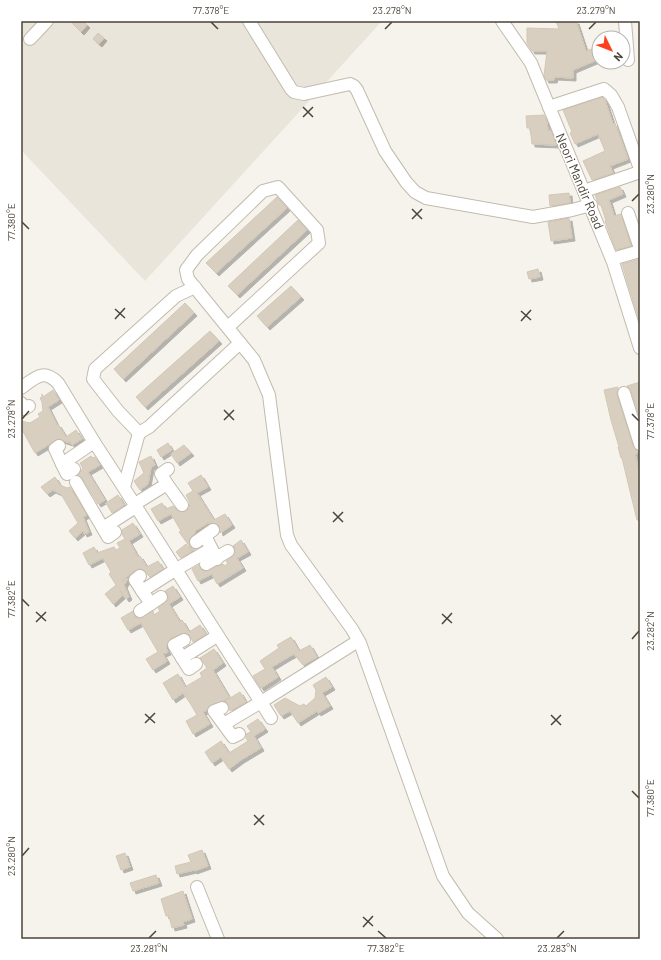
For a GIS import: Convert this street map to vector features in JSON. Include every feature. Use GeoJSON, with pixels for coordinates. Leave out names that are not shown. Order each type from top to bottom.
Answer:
{"type":"FeatureCollection","features":[{"type":"Feature","properties":{"kind":"street"},"geometry":{"type":"LineString","coordinates":[[30,39],[47,21]]}},
{"type":"Feature","properties":{"kind":"street"},"geometry":{"type":"LineString","coordinates":[[249,21],[294,92],[304,94],[350,84],[354,86],[385,151],[406,182],[418,195],[426,198],[533,217],[591,205]]}},
{"type":"Feature","properties":{"kind":"street","name":"Neori Mandir Road"},"geometry":{"type":"LineString","coordinates":[[502,21],[531,63],[591,205],[612,259],[640,348]]}},
{"type":"Feature","properties":{"kind":"street"},"geometry":{"type":"LineString","coordinates":[[549,107],[604,89],[611,95],[618,107],[640,170],[584,191]]}},
{"type":"Feature","properties":{"kind":"street"},"geometry":{"type":"LineString","coordinates":[[228,327],[319,243],[317,230],[278,187],[263,191],[197,255],[186,270],[188,280],[254,360],[269,395],[287,535],[290,545],[352,630],[358,641],[443,876],[468,913],[497,939]]}},
{"type":"Feature","properties":{"kind":"street"},"geometry":{"type":"LineString","coordinates":[[628,214],[640,248]]}},
{"type":"Feature","properties":{"kind":"street"},"geometry":{"type":"LineString","coordinates":[[612,259],[640,251]]}},
{"type":"Feature","properties":{"kind":"street"},"geometry":{"type":"LineString","coordinates":[[139,433],[118,411],[93,380],[95,369],[176,296],[195,287]]}},
{"type":"Feature","properties":{"kind":"street"},"geometry":{"type":"LineString","coordinates":[[124,487],[139,433],[149,427],[240,343]]}},
{"type":"Feature","properties":{"kind":"street"},"geometry":{"type":"LineString","coordinates":[[21,388],[40,375],[52,377],[58,383],[94,442],[136,505],[175,570],[271,718]]}},
{"type":"Feature","properties":{"kind":"street"},"geometry":{"type":"LineString","coordinates":[[624,393],[640,444]]}},
{"type":"Feature","properties":{"kind":"street"},"geometry":{"type":"LineString","coordinates":[[62,464],[94,442]]}},
{"type":"Feature","properties":{"kind":"street"},"geometry":{"type":"LineString","coordinates":[[59,446],[55,449],[67,474],[74,469]]}},
{"type":"Feature","properties":{"kind":"street"},"geometry":{"type":"LineString","coordinates":[[112,468],[132,460]]}},
{"type":"Feature","properties":{"kind":"street"},"geometry":{"type":"LineString","coordinates":[[168,469],[161,474],[175,502]]}},
{"type":"Feature","properties":{"kind":"street"},"geometry":{"type":"LineString","coordinates":[[76,482],[108,537],[116,532]]}},
{"type":"Feature","properties":{"kind":"street"},"geometry":{"type":"LineString","coordinates":[[103,528],[167,484]]}},
{"type":"Feature","properties":{"kind":"street"},"geometry":{"type":"LineString","coordinates":[[204,536],[211,557]]}},
{"type":"Feature","properties":{"kind":"street"},"geometry":{"type":"LineString","coordinates":[[142,591],[175,570],[228,551]]}},
{"type":"Feature","properties":{"kind":"street"},"geometry":{"type":"LineString","coordinates":[[140,576],[135,580],[142,591],[156,601],[140,611]]}},
{"type":"Feature","properties":{"kind":"street"},"geometry":{"type":"LineString","coordinates":[[182,658],[217,636]]}},
{"type":"Feature","properties":{"kind":"street"},"geometry":{"type":"LineString","coordinates":[[184,640],[174,645],[189,669],[196,664]]}},
{"type":"Feature","properties":{"kind":"street"},"geometry":{"type":"LineString","coordinates":[[224,724],[358,641]]}},
{"type":"Feature","properties":{"kind":"street"},"geometry":{"type":"LineString","coordinates":[[222,708],[214,711],[233,737],[239,734]]}},
{"type":"Feature","properties":{"kind":"street"},"geometry":{"type":"LineString","coordinates":[[197,887],[218,939]]}},
{"type":"Feature","properties":{"kind":"shaded area"},"geometry":{"type":"Polygon","coordinates":[[[21,21],[382,21],[145,281],[21,150],[21,21]]]}},
{"type":"Feature","properties":{"kind":"building"},"geometry":{"type":"Polygon","coordinates":[[[70,21],[83,21],[87,25],[81,32],[70,21]]]}},
{"type":"Feature","properties":{"kind":"building"},"geometry":{"type":"Polygon","coordinates":[[[556,21],[576,21],[586,51],[591,49],[591,62],[573,70],[573,78],[555,77],[554,80],[546,80],[544,76],[547,51],[532,51],[527,43],[527,28],[559,29],[556,21]]]}},
{"type":"Feature","properties":{"kind":"building"},"geometry":{"type":"Polygon","coordinates":[[[98,33],[104,38],[99,44],[93,39],[98,33]]]}},
{"type":"Feature","properties":{"kind":"building"},"geometry":{"type":"Polygon","coordinates":[[[602,97],[605,100],[613,124],[615,123],[628,159],[610,166],[613,173],[592,180],[583,161],[605,151],[598,134],[575,144],[563,110],[602,97]]]}},
{"type":"Feature","properties":{"kind":"building"},"geometry":{"type":"Polygon","coordinates":[[[544,115],[547,122],[548,131],[551,130],[556,145],[532,144],[530,128],[527,128],[526,116],[544,115]]]}},
{"type":"Feature","properties":{"kind":"building"},"geometry":{"type":"Polygon","coordinates":[[[620,187],[623,194],[609,200],[614,216],[621,214],[631,246],[616,250],[605,221],[601,205],[599,205],[595,195],[620,187]]]}},
{"type":"Feature","properties":{"kind":"building"},"geometry":{"type":"Polygon","coordinates":[[[569,193],[570,203],[550,206],[549,195],[569,193]]]}},
{"type":"Feature","properties":{"kind":"building"},"geometry":{"type":"Polygon","coordinates":[[[277,197],[287,208],[216,273],[206,263],[277,197]]]}},
{"type":"Feature","properties":{"kind":"building"},"geometry":{"type":"Polygon","coordinates":[[[569,218],[572,238],[551,241],[548,222],[569,218]]]}},
{"type":"Feature","properties":{"kind":"building"},"geometry":{"type":"Polygon","coordinates":[[[298,220],[307,230],[237,295],[228,286],[298,220]]]}},
{"type":"Feature","properties":{"kind":"building"},"geometry":{"type":"Polygon","coordinates":[[[640,259],[640,323],[622,264],[640,259]]]}},
{"type":"Feature","properties":{"kind":"building"},"geometry":{"type":"Polygon","coordinates":[[[538,269],[540,277],[529,279],[527,272],[538,269]]]}},
{"type":"Feature","properties":{"kind":"building"},"geometry":{"type":"Polygon","coordinates":[[[291,286],[301,297],[267,327],[257,316],[291,286]]]}},
{"type":"Feature","properties":{"kind":"building"},"geometry":{"type":"Polygon","coordinates":[[[185,303],[194,313],[123,379],[114,369],[185,303]]]}},
{"type":"Feature","properties":{"kind":"building"},"geometry":{"type":"Polygon","coordinates":[[[210,331],[219,341],[145,407],[136,397],[210,331]]]}},
{"type":"Feature","properties":{"kind":"building"},"geometry":{"type":"Polygon","coordinates":[[[640,382],[640,419],[631,391],[627,386],[640,382]]]}},
{"type":"Feature","properties":{"kind":"building"},"geometry":{"type":"Polygon","coordinates":[[[618,387],[617,395],[633,446],[638,451],[637,454],[635,454],[640,475],[640,520],[637,520],[604,390],[618,387]]]}},
{"type":"Feature","properties":{"kind":"building"},"geometry":{"type":"Polygon","coordinates":[[[53,390],[59,400],[48,407],[57,425],[58,424],[66,437],[76,430],[82,439],[72,445],[69,441],[70,443],[58,439],[35,453],[21,428],[21,421],[30,423],[40,417],[38,414],[43,411],[40,398],[42,397],[42,394],[43,397],[53,390]]]}},
{"type":"Feature","properties":{"kind":"building"},"geometry":{"type":"Polygon","coordinates":[[[168,443],[172,450],[161,457],[157,450],[168,443]]]}},
{"type":"Feature","properties":{"kind":"building"},"geometry":{"type":"Polygon","coordinates":[[[184,445],[191,453],[177,463],[171,454],[184,445]]]}},
{"type":"Feature","properties":{"kind":"building"},"geometry":{"type":"Polygon","coordinates":[[[91,456],[93,458],[95,457],[100,465],[88,472],[105,500],[98,504],[82,478],[78,475],[83,468],[80,463],[91,456]]]}},
{"type":"Feature","properties":{"kind":"building"},"geometry":{"type":"Polygon","coordinates":[[[151,456],[155,465],[151,467],[148,484],[140,490],[134,481],[144,473],[139,462],[151,456]]]}},
{"type":"Feature","properties":{"kind":"building"},"geometry":{"type":"Polygon","coordinates":[[[201,475],[208,487],[197,493],[214,520],[225,514],[232,525],[220,533],[219,526],[213,523],[208,523],[195,531],[196,532],[189,539],[190,547],[179,532],[181,531],[171,514],[158,521],[151,509],[162,503],[166,509],[173,506],[179,512],[186,511],[189,508],[190,503],[186,495],[193,491],[188,483],[201,475]]]}},
{"type":"Feature","properties":{"kind":"building"},"geometry":{"type":"Polygon","coordinates":[[[55,477],[60,485],[67,488],[70,487],[87,515],[83,517],[89,532],[84,534],[83,531],[75,538],[69,531],[78,523],[61,494],[53,490],[47,494],[41,487],[55,477]]]}},
{"type":"Feature","properties":{"kind":"building"},"geometry":{"type":"Polygon","coordinates":[[[118,495],[124,505],[112,513],[106,503],[118,495]]]}},
{"type":"Feature","properties":{"kind":"building"},"geometry":{"type":"Polygon","coordinates":[[[133,523],[140,534],[129,541],[138,557],[140,556],[147,567],[158,561],[163,569],[150,577],[142,569],[134,571],[122,581],[126,578],[128,579],[124,585],[129,597],[126,599],[120,590],[123,595],[113,604],[105,594],[116,585],[109,574],[111,572],[103,558],[89,565],[83,553],[94,547],[97,553],[114,547],[116,550],[120,548],[117,543],[125,539],[122,534],[122,530],[133,523]]]}},
{"type":"Feature","properties":{"kind":"building"},"geometry":{"type":"Polygon","coordinates":[[[241,540],[248,552],[237,558],[243,568],[217,584],[212,574],[198,581],[192,569],[199,565],[202,570],[206,571],[223,564],[224,566],[228,564],[226,561],[235,554],[233,546],[241,540]]]}},
{"type":"Feature","properties":{"kind":"building"},"geometry":{"type":"Polygon","coordinates":[[[186,544],[192,551],[181,558],[176,552],[186,544]]]}},
{"type":"Feature","properties":{"kind":"building"},"geometry":{"type":"Polygon","coordinates":[[[173,586],[180,597],[169,604],[180,622],[182,620],[189,632],[200,625],[206,634],[193,642],[190,636],[185,633],[171,638],[166,648],[168,652],[163,654],[167,661],[153,670],[146,659],[158,652],[141,623],[128,630],[121,618],[133,611],[136,618],[140,618],[153,611],[154,615],[160,611],[158,608],[168,600],[168,596],[165,591],[173,586]]]}},
{"type":"Feature","properties":{"kind":"building"},"geometry":{"type":"Polygon","coordinates":[[[291,637],[299,651],[310,645],[317,657],[303,665],[294,654],[272,667],[278,677],[261,688],[253,676],[265,669],[260,661],[279,648],[277,645],[291,637]]]}},
{"type":"Feature","properties":{"kind":"building"},"geometry":{"type":"Polygon","coordinates":[[[214,649],[223,663],[213,670],[229,697],[209,706],[207,710],[203,712],[210,724],[193,734],[186,721],[197,715],[190,703],[183,693],[173,700],[163,683],[178,674],[185,687],[202,677],[200,673],[207,668],[200,658],[214,649]]]}},
{"type":"Feature","properties":{"kind":"building"},"geometry":{"type":"Polygon","coordinates":[[[326,677],[332,687],[322,693],[330,706],[318,713],[317,711],[298,723],[290,711],[281,716],[274,705],[285,698],[300,706],[304,704],[306,706],[315,698],[316,690],[313,685],[326,677]]]}},
{"type":"Feature","properties":{"kind":"building"},"geometry":{"type":"Polygon","coordinates":[[[240,692],[246,702],[230,711],[229,705],[225,701],[240,692]]]}},
{"type":"Feature","properties":{"kind":"building"},"geometry":{"type":"Polygon","coordinates":[[[258,719],[265,729],[254,736],[261,748],[229,769],[221,757],[212,763],[205,752],[221,741],[229,753],[248,741],[246,734],[251,732],[247,726],[258,719]]]}},
{"type":"Feature","properties":{"kind":"building"},"geometry":{"type":"Polygon","coordinates":[[[202,850],[208,866],[194,871],[177,874],[175,866],[191,862],[188,855],[202,850]]]}},
{"type":"Feature","properties":{"kind":"building"},"geometry":{"type":"Polygon","coordinates":[[[125,853],[130,867],[121,870],[116,856],[125,853]]]}},
{"type":"Feature","properties":{"kind":"building"},"geometry":{"type":"Polygon","coordinates":[[[156,875],[159,883],[133,891],[130,883],[156,875]]]}},
{"type":"Feature","properties":{"kind":"building"},"geometry":{"type":"Polygon","coordinates":[[[183,891],[192,919],[183,922],[184,925],[172,928],[169,916],[166,916],[161,899],[183,891]]]}}]}
